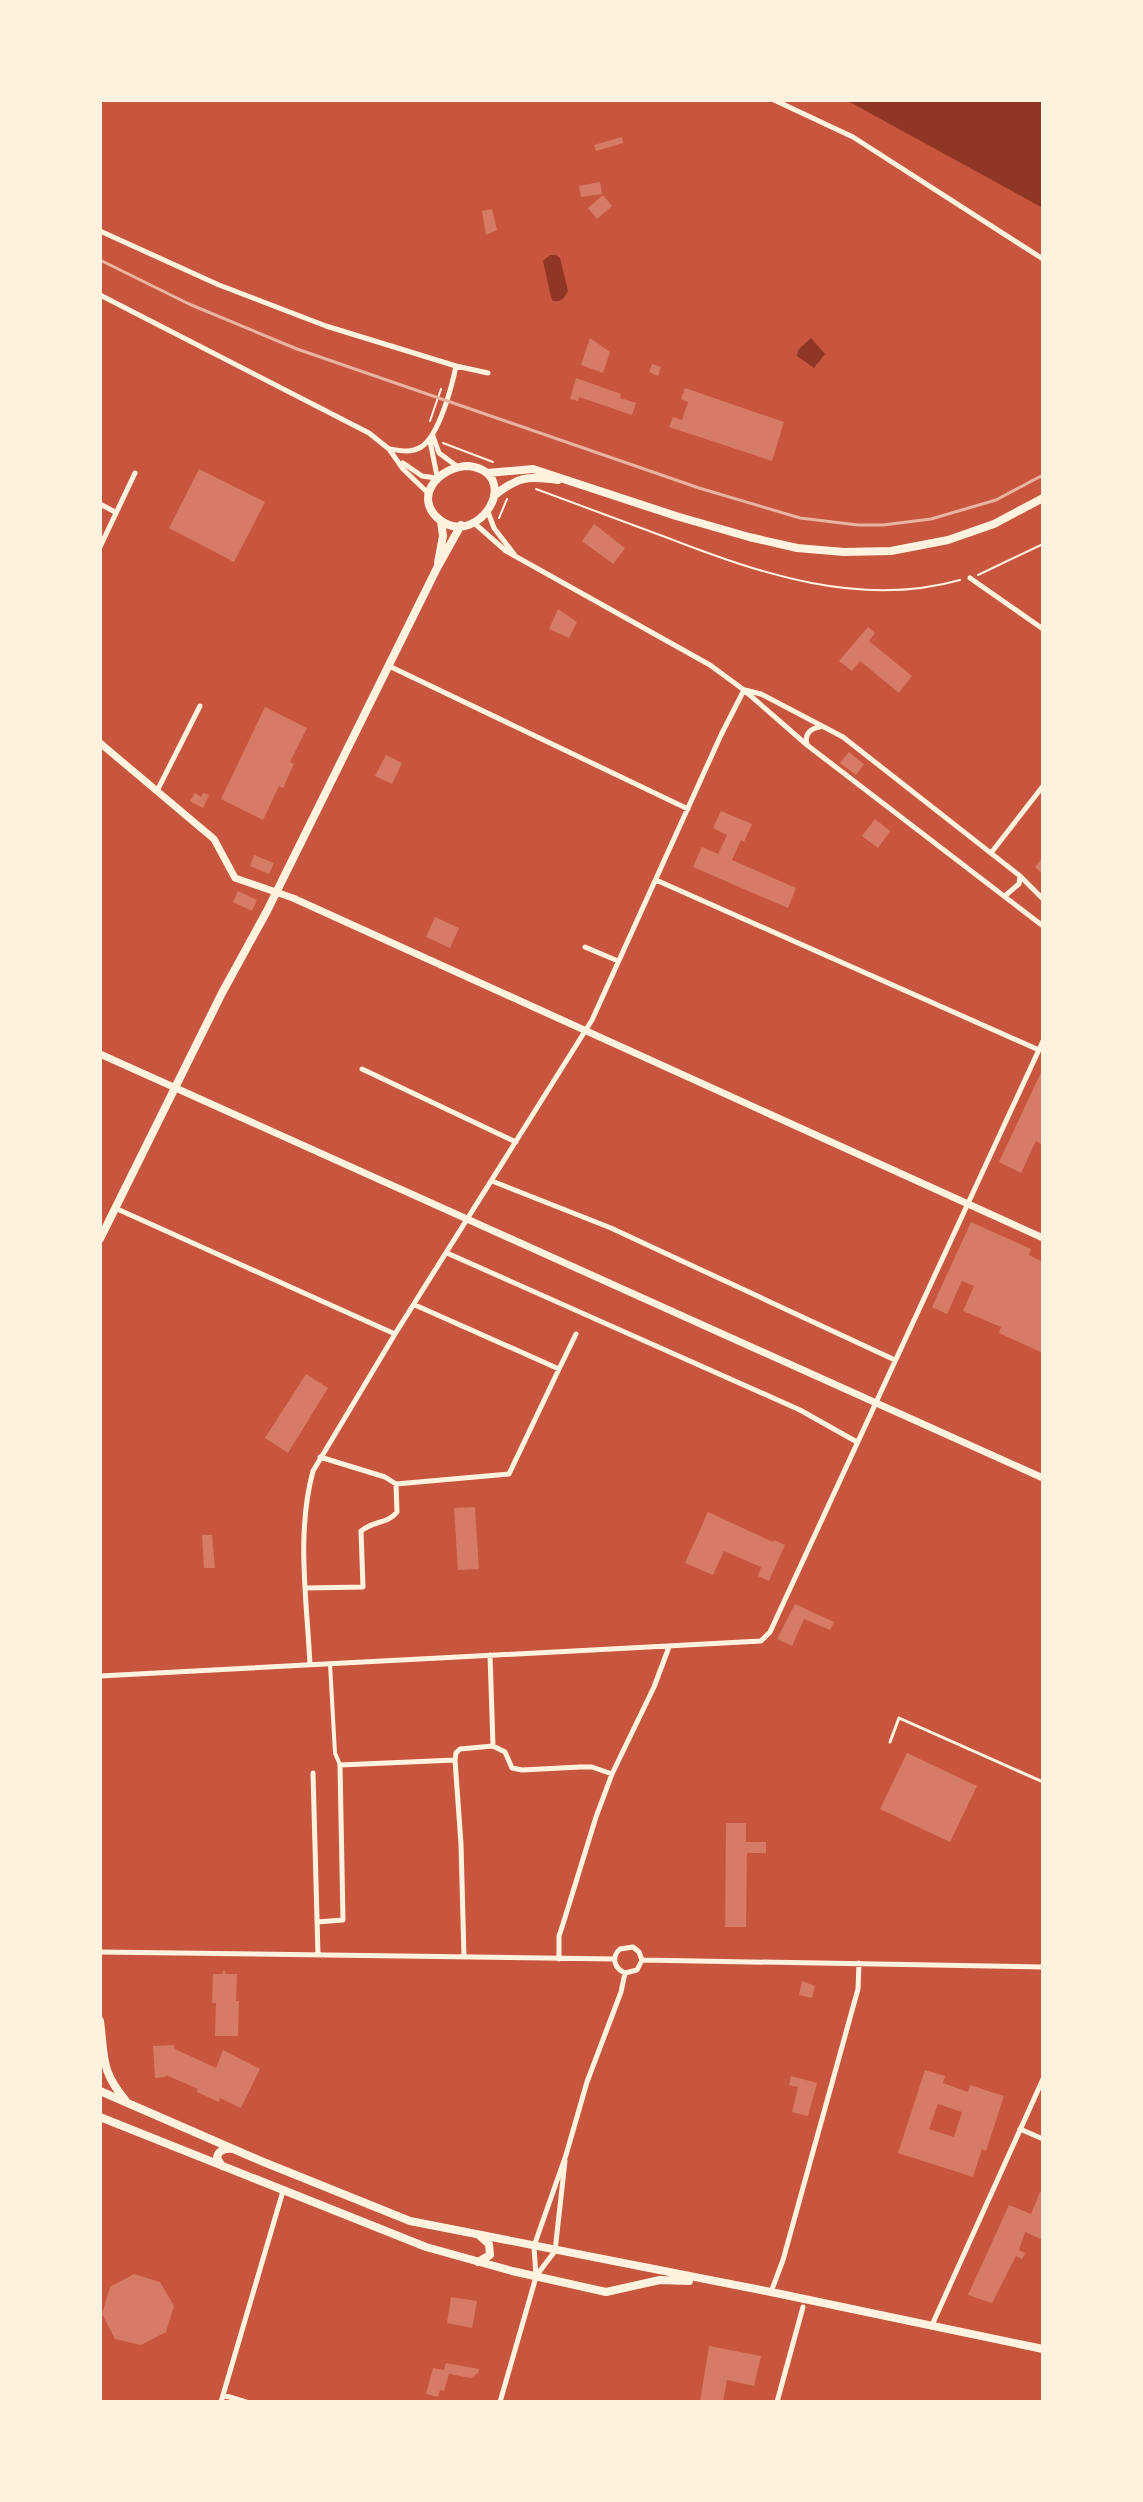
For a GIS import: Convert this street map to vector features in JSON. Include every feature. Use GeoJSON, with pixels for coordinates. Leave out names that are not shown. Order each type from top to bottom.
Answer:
{"type":"FeatureCollection","features":[{"type":"Feature","properties":{"kind":"main road"},"geometry":{"type":"LineString","coordinates":[[437,568],[443,536],[441,521],[432,508],[429,494],[437,477],[458,467],[475,467],[487,473],[533,469],[749,537],[797,548],[844,552],[891,551],[948,540],[994,524],[1043,498]]}},
{"type":"Feature","properties":{"kind":"main road"},"geometry":{"type":"LineString","coordinates":[[441,521],[461,525],[473,522],[488,512],[494,496],[493,483],[487,473]]}},
{"type":"Feature","properties":{"kind":"main road"},"geometry":{"type":"LineString","coordinates":[[494,496],[508,484],[527,477],[571,482]]}},
{"type":"Feature","properties":{"kind":"main road"},"geometry":{"type":"LineString","coordinates":[[100,1239],[461,525]]}},
{"type":"Feature","properties":{"kind":"main road"},"geometry":{"type":"LineString","coordinates":[[100,2021],[101,2044],[109,2079],[132,2104]]}},
{"type":"Feature","properties":{"kind":"main road"},"geometry":{"type":"LineString","coordinates":[[100,2091],[399,2218],[1043,2349]]}},
{"type":"Feature","properties":{"kind":"main road"},"geometry":{"type":"LineString","coordinates":[[100,2117],[426,2247],[477,2262],[606,2292],[660,2280],[726,2283]]}},
{"type":"Feature","properties":{"kind":"main road"},"geometry":{"type":"LineString","coordinates":[[222,2167],[217,2158],[219,2152],[234,2149]]}},
{"type":"Feature","properties":{"kind":"main road"},"geometry":{"type":"LineString","coordinates":[[477,2262],[490,2255],[489,2244],[480,2236]]}},
{"type":"Feature","properties":{"kind":"street"},"geometry":{"type":"LineString","coordinates":[[774,100],[853,137],[1043,259]]}},
{"type":"Feature","properties":{"kind":"street"},"geometry":{"type":"LineString","coordinates":[[100,231],[219,285],[326,326],[488,373]]}},
{"type":"Feature","properties":{"kind":"street"},"geometry":{"type":"LineString","coordinates":[[100,295],[369,433],[417,473],[437,477],[433,435],[456,366]]}},
{"type":"Feature","properties":{"kind":"street"},"geometry":{"type":"LineString","coordinates":[[389,449],[415,450],[433,435]]}},
{"type":"Feature","properties":{"kind":"street"},"geometry":{"type":"LineString","coordinates":[[433,435],[439,453],[458,467]]}},
{"type":"Feature","properties":{"kind":"street"},"geometry":{"type":"LineString","coordinates":[[399,460],[403,469],[429,494]]}},
{"type":"Feature","properties":{"kind":"street"},"geometry":{"type":"LineString","coordinates":[[100,547],[135,473]]}},
{"type":"Feature","properties":{"kind":"street"},"geometry":{"type":"LineString","coordinates":[[100,504],[115,512]]}},
{"type":"Feature","properties":{"kind":"street"},"geometry":{"type":"LineString","coordinates":[[488,512],[514,555]]}},
{"type":"Feature","properties":{"kind":"street"},"geometry":{"type":"LineString","coordinates":[[473,522],[499,546],[710,665],[807,745],[1043,926]]}},
{"type":"Feature","properties":{"kind":"street"},"geometry":{"type":"LineString","coordinates":[[970,578],[1043,629]]}},
{"type":"Feature","properties":{"kind":"street"},"geometry":{"type":"LineString","coordinates":[[388,666],[688,809]]}},
{"type":"Feature","properties":{"kind":"street"},"geometry":{"type":"LineString","coordinates":[[744,690],[761,694],[843,737],[1020,876],[1043,899]]}},
{"type":"Feature","properties":{"kind":"street"},"geometry":{"type":"LineString","coordinates":[[310,1665],[305,1505],[313,1471],[585,1031],[744,690]]}},
{"type":"Feature","properties":{"kind":"street"},"geometry":{"type":"LineString","coordinates":[[157,791],[200,706]]}},
{"type":"Feature","properties":{"kind":"street"},"geometry":{"type":"LineString","coordinates":[[807,745],[805,738],[808,732],[825,727]]}},
{"type":"Feature","properties":{"kind":"street"},"geometry":{"type":"LineString","coordinates":[[100,743],[214,839],[235,878],[276,892],[1043,1238]]}},
{"type":"Feature","properties":{"kind":"street"},"geometry":{"type":"LineString","coordinates":[[991,853],[1043,786]]}},
{"type":"Feature","properties":{"kind":"street"},"geometry":{"type":"LineString","coordinates":[[1005,896],[1015,890],[1020,876]]}},
{"type":"Feature","properties":{"kind":"street"},"geometry":{"type":"LineString","coordinates":[[656,880],[1039,1050]]}},
{"type":"Feature","properties":{"kind":"street"},"geometry":{"type":"LineString","coordinates":[[585,947],[618,961]]}},
{"type":"Feature","properties":{"kind":"street"},"geometry":{"type":"LineString","coordinates":[[100,1676],[761,1641],[770,1632],[1043,1041]]}},
{"type":"Feature","properties":{"kind":"street"},"geometry":{"type":"LineString","coordinates":[[100,1054],[1043,1478]]}},
{"type":"Feature","properties":{"kind":"street"},"geometry":{"type":"LineString","coordinates":[[362,1069],[516,1142]]}},
{"type":"Feature","properties":{"kind":"street"},"geometry":{"type":"LineString","coordinates":[[492,1181],[611,1228],[895,1360]]}},
{"type":"Feature","properties":{"kind":"street"},"geometry":{"type":"LineString","coordinates":[[115,1208],[395,1334]]}},
{"type":"Feature","properties":{"kind":"street"},"geometry":{"type":"LineString","coordinates":[[447,1253],[800,1410],[857,1442]]}},
{"type":"Feature","properties":{"kind":"street"},"geometry":{"type":"LineString","coordinates":[[415,1305],[559,1369]]}},
{"type":"Feature","properties":{"kind":"street"},"geometry":{"type":"LineString","coordinates":[[320,1457],[385,1477],[396,1484],[509,1474],[576,1334]]}},
{"type":"Feature","properties":{"kind":"street"},"geometry":{"type":"LineString","coordinates":[[306,1588],[363,1587],[361,1531],[395,1516],[396,1484]]}},
{"type":"Feature","properties":{"kind":"street"},"geometry":{"type":"LineString","coordinates":[[559,1959],[563,1924],[596,1817],[669,1647]]}},
{"type":"Feature","properties":{"kind":"street"},"geometry":{"type":"LineString","coordinates":[[490,1655],[493,1746]]}},
{"type":"Feature","properties":{"kind":"street"},"geometry":{"type":"LineString","coordinates":[[317,1922],[343,1920],[340,1765],[335,1753],[330,1664]]}},
{"type":"Feature","properties":{"kind":"street"},"geometry":{"type":"LineString","coordinates":[[464,1957],[456,1753],[460,1749],[493,1746],[505,1752],[516,1770],[592,1767],[612,1774]]}},
{"type":"Feature","properties":{"kind":"street"},"geometry":{"type":"LineString","coordinates":[[340,1765],[455,1760]]}},
{"type":"Feature","properties":{"kind":"street"},"geometry":{"type":"LineString","coordinates":[[313,1773],[318,1955]]}},
{"type":"Feature","properties":{"kind":"street"},"geometry":{"type":"LineString","coordinates":[[628,1946],[636,1949],[642,1960],[637,1970],[625,1973],[616,1967],[614,1959],[620,1949],[628,1946]]}},
{"type":"Feature","properties":{"kind":"street"},"geometry":{"type":"LineString","coordinates":[[100,1952],[614,1959]]}},
{"type":"Feature","properties":{"kind":"street"},"geometry":{"type":"LineString","coordinates":[[642,1960],[1043,1967]]}},
{"type":"Feature","properties":{"kind":"street"},"geometry":{"type":"LineString","coordinates":[[771,2292],[783,2260],[858,1989],[859,1963]]}},
{"type":"Feature","properties":{"kind":"street"},"geometry":{"type":"LineString","coordinates":[[500,2402],[536,2277],[534,2246],[625,1973]]}},
{"type":"Feature","properties":{"kind":"street"},"geometry":{"type":"LineString","coordinates":[[932,2325],[1043,2079]]}},
{"type":"Feature","properties":{"kind":"street"},"geometry":{"type":"LineString","coordinates":[[1020,2129],[1043,2139]]}},
{"type":"Feature","properties":{"kind":"street"},"geometry":{"type":"LineString","coordinates":[[536,2277],[555,2251],[566,2155]]}},
{"type":"Feature","properties":{"kind":"street"},"geometry":{"type":"LineString","coordinates":[[221,2402],[283,2191]]}},
{"type":"Feature","properties":{"kind":"street"},"geometry":{"type":"LineString","coordinates":[[795,2297],[803,2307]]}},
{"type":"Feature","properties":{"kind":"street"},"geometry":{"type":"LineString","coordinates":[[777,2402],[803,2307],[812,2300]]}},
{"type":"Feature","properties":{"kind":"street"},"geometry":{"type":"LineString","coordinates":[[223,2395],[246,2402]]}},
{"type":"Feature","properties":{"kind":"lane"},"geometry":{"type":"LineString","coordinates":[[890,1742],[899,1718],[1043,1782]]}},
{"type":"Feature","properties":{"kind":"path"},"geometry":{"type":"LineString","coordinates":[[427,427],[445,378]]}},
{"type":"Feature","properties":{"kind":"path"},"geometry":{"type":"LineString","coordinates":[[532,487],[723,559],[808,583],[844,589],[923,588],[970,578],[1043,544]]}},
{"type":"Feature","properties":{"kind":"path"},"geometry":{"type":"LineString","coordinates":[[492,523],[499,518],[506,500],[512,494]]}},
{"type":"Feature","properties":{"kind":"shaded area"},"geometry":{"type":"Polygon","coordinates":[[[846,100],[1043,100],[1043,208],[846,100]]]}},
{"type":"Feature","properties":{"kind":"shaded area"},"geometry":{"type":"Polygon","coordinates":[[[550,255],[560,258],[568,291],[559,301],[553,301],[551,297],[543,261],[550,255]]]}},
{"type":"Feature","properties":{"kind":"shaded area"},"geometry":{"type":"Polygon","coordinates":[[[811,338],[825,354],[814,368],[797,356],[798,350],[811,338]]]}},
{"type":"Feature","properties":{"kind":"building"},"geometry":{"type":"Polygon","coordinates":[[[622,137],[623,143],[596,151],[594,145],[622,137]]]}},
{"type":"Feature","properties":{"kind":"building"},"geometry":{"type":"Polygon","coordinates":[[[600,182],[602,194],[581,197],[579,186],[600,182]]]}},
{"type":"Feature","properties":{"kind":"building"},"geometry":{"type":"Polygon","coordinates":[[[603,195],[612,206],[597,219],[588,208],[603,195]]]}},
{"type":"Feature","properties":{"kind":"building"},"geometry":{"type":"Polygon","coordinates":[[[492,209],[497,230],[486,235],[482,211],[492,209]]]}},
{"type":"Feature","properties":{"kind":"building"},"geometry":{"type":"Polygon","coordinates":[[[590,338],[610,352],[603,373],[581,365],[590,338]]]}},
{"type":"Feature","properties":{"kind":"building"},"geometry":{"type":"Polygon","coordinates":[[[652,364],[661,367],[658,376],[649,372],[652,364]]]}},
{"type":"Feature","properties":{"kind":"building"},"geometry":{"type":"Polygon","coordinates":[[[576,378],[621,394],[620,398],[636,403],[632,415],[579,397],[578,401],[570,399],[576,378]]]}},
{"type":"Feature","properties":{"kind":"building"},"geometry":{"type":"Polygon","coordinates":[[[685,388],[784,422],[772,461],[669,427],[673,417],[682,420],[688,402],[681,399],[685,388]]]}},
{"type":"Feature","properties":{"kind":"building"},"geometry":{"type":"Polygon","coordinates":[[[199,469],[265,502],[234,562],[169,528],[199,469]]]}},
{"type":"Feature","properties":{"kind":"building"},"geometry":{"type":"Polygon","coordinates":[[[594,524],[625,548],[613,564],[582,541],[594,524]]]}},
{"type":"Feature","properties":{"kind":"building"},"geometry":{"type":"Polygon","coordinates":[[[558,609],[577,622],[569,638],[549,629],[558,609]]]}},
{"type":"Feature","properties":{"kind":"building"},"geometry":{"type":"Polygon","coordinates":[[[868,627],[875,633],[869,641],[912,676],[899,693],[860,661],[852,671],[839,661],[868,627]]]}},
{"type":"Feature","properties":{"kind":"building"},"geometry":{"type":"Polygon","coordinates":[[[265,707],[307,728],[290,762],[294,764],[283,788],[279,786],[263,820],[221,799],[265,707]]]}},
{"type":"Feature","properties":{"kind":"building"},"geometry":{"type":"Polygon","coordinates":[[[849,752],[864,764],[856,775],[840,763],[849,752]]]}},
{"type":"Feature","properties":{"kind":"building"},"geometry":{"type":"Polygon","coordinates":[[[386,755],[402,763],[392,784],[375,776],[386,755]]]}},
{"type":"Feature","properties":{"kind":"building"},"geometry":{"type":"Polygon","coordinates":[[[195,793],[201,797],[203,793],[209,795],[203,808],[190,801],[195,793]]]}},
{"type":"Feature","properties":{"kind":"building"},"geometry":{"type":"Polygon","coordinates":[[[721,811],[752,824],[732,860],[796,888],[788,908],[693,867],[702,847],[718,854],[727,835],[713,828],[721,811]]]}},
{"type":"Feature","properties":{"kind":"building"},"geometry":{"type":"Polygon","coordinates":[[[875,819],[890,831],[878,848],[862,836],[875,819]]]}},
{"type":"Feature","properties":{"kind":"building"},"geometry":{"type":"Polygon","coordinates":[[[254,855],[274,863],[269,874],[250,866],[254,855]]]}},
{"type":"Feature","properties":{"kind":"building"},"geometry":{"type":"Polygon","coordinates":[[[1043,857],[1043,874],[1035,867],[1043,857]]]}},
{"type":"Feature","properties":{"kind":"building"},"geometry":{"type":"Polygon","coordinates":[[[238,891],[257,900],[252,911],[233,902],[238,891]]]}},
{"type":"Feature","properties":{"kind":"building"},"geometry":{"type":"Polygon","coordinates":[[[435,917],[459,928],[450,948],[426,937],[435,917]]]}},
{"type":"Feature","properties":{"kind":"building"},"geometry":{"type":"Polygon","coordinates":[[[1043,1068],[1043,1145],[1036,1141],[1021,1173],[999,1162],[1043,1068]]]}},
{"type":"Feature","properties":{"kind":"building"},"geometry":{"type":"Polygon","coordinates":[[[971,1222],[1031,1249],[1029,1255],[1043,1262],[1043,1353],[999,1333],[1001,1327],[963,1311],[974,1286],[962,1281],[947,1314],[932,1307],[971,1222]]]}},
{"type":"Feature","properties":{"kind":"building"},"geometry":{"type":"Polygon","coordinates":[[[306,1374],[328,1388],[288,1453],[265,1438],[306,1374]]]}},
{"type":"Feature","properties":{"kind":"building"},"geometry":{"type":"Polygon","coordinates":[[[475,1507],[479,1569],[458,1570],[454,1508],[475,1507]]]}},
{"type":"Feature","properties":{"kind":"building"},"geometry":{"type":"Polygon","coordinates":[[[708,1512],[785,1545],[769,1581],[758,1576],[761,1567],[724,1551],[713,1575],[685,1563],[708,1512]]]}},
{"type":"Feature","properties":{"kind":"building"},"geometry":{"type":"Polygon","coordinates":[[[202,1535],[212,1535],[215,1568],[204,1568],[202,1535]]]}},
{"type":"Feature","properties":{"kind":"building"},"geometry":{"type":"Polygon","coordinates":[[[795,1604],[834,1622],[830,1630],[804,1619],[792,1646],[777,1639],[795,1604]]]}},
{"type":"Feature","properties":{"kind":"building"},"geometry":{"type":"Polygon","coordinates":[[[907,1753],[977,1786],[950,1842],[880,1809],[907,1753]]]}},
{"type":"Feature","properties":{"kind":"building"},"geometry":{"type":"Polygon","coordinates":[[[726,1823],[746,1823],[746,1842],[766,1842],[766,1853],[747,1853],[746,1927],[725,1927],[726,1823]]]}},
{"type":"Feature","properties":{"kind":"building"},"geometry":{"type":"Polygon","coordinates":[[[224,1969],[226,1974],[237,1974],[238,2036],[215,2036],[213,1974],[222,1974],[224,1969]]]}},
{"type":"Feature","properties":{"kind":"building"},"geometry":{"type":"Polygon","coordinates":[[[802,1981],[815,1986],[812,1998],[799,1995],[802,1981]]]}},
{"type":"Feature","properties":{"kind":"building"},"geometry":{"type":"Polygon","coordinates":[[[174,2045],[175,2049],[216,2068],[223,2050],[260,2069],[241,2108],[220,2098],[219,2102],[166,2075],[155,2078],[153,2046],[174,2045]]]}},
{"type":"Feature","properties":{"kind":"building"},"geometry":{"type":"Polygon","coordinates":[[[925,2070],[945,2076],[943,2083],[968,2092],[970,2085],[1004,2096],[986,2151],[982,2149],[973,2177],[898,2153],[925,2070]],[[938,2104],[929,2129],[954,2137],[962,2112],[938,2104]]]}},
{"type":"Feature","properties":{"kind":"building"},"geometry":{"type":"Polygon","coordinates":[[[791,2076],[817,2083],[808,2116],[792,2112],[798,2087],[789,2085],[791,2076]]]}},
{"type":"Feature","properties":{"kind":"building"},"geometry":{"type":"Polygon","coordinates":[[[1040,2192],[1043,2193],[1043,2240],[1025,2232],[1019,2250],[1025,2253],[1024,2256],[1022,2259],[1016,2256],[992,2303],[968,2295],[1009,2205],[1031,2214],[1040,2192]]]}},
{"type":"Feature","properties":{"kind":"building"},"geometry":{"type":"Polygon","coordinates":[[[134,2274],[160,2282],[174,2306],[166,2332],[141,2345],[115,2339],[102,2314],[110,2287],[134,2274]]]}},
{"type":"Feature","properties":{"kind":"building"},"geometry":{"type":"Polygon","coordinates":[[[451,2297],[477,2301],[472,2328],[447,2323],[451,2297]]]}},
{"type":"Feature","properties":{"kind":"building"},"geometry":{"type":"Polygon","coordinates":[[[709,2346],[761,2356],[754,2386],[727,2380],[723,2402],[700,2402],[709,2346]]]}},
{"type":"Feature","properties":{"kind":"building"},"geometry":{"type":"Polygon","coordinates":[[[446,2363],[479,2369],[471,2378],[449,2374],[444,2391],[440,2390],[438,2397],[426,2394],[433,2368],[444,2370],[446,2363]]]}},
{"type":"Feature","properties":{"kind":"railway"},"geometry":{"type":"LineString","coordinates":[[100,260],[189,304],[297,349],[699,488],[800,518],[858,525],[931,519],[996,500],[1043,475]]}}]}
